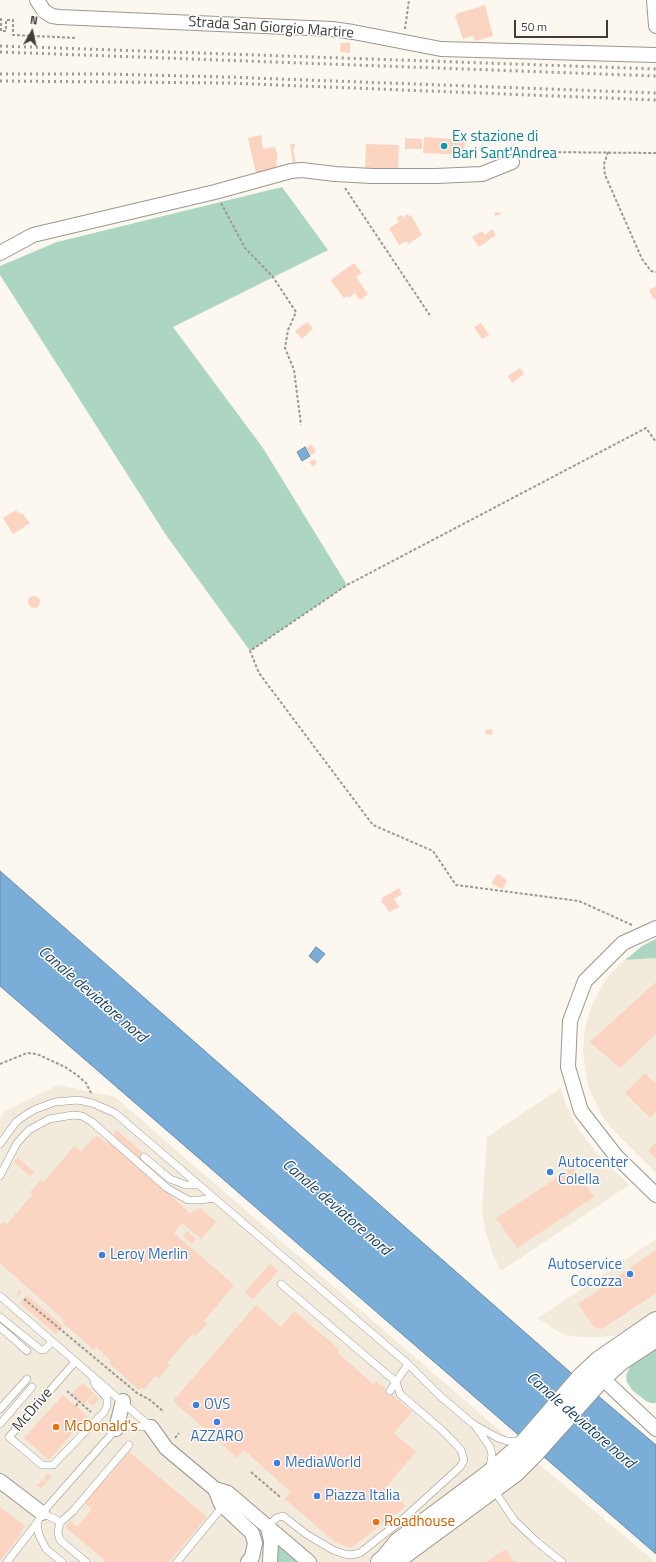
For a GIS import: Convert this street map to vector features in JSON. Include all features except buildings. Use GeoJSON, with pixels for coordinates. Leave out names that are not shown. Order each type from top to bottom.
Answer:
{"type":"FeatureCollection","features":[{"type":"Feature","properties":{"kind":"street","name":"Strada San Giorgio Martire"},"geometry":{"type":"LineString","coordinates":[[36,0],[44,11],[52,16],[59,17],[332,29],[441,49],[656,56]]}},
{"type":"Feature","properties":{"kind":"street"},"geometry":{"type":"LineString","coordinates":[[654,0],[656,26]]}},
{"type":"Feature","properties":{"kind":"street"},"geometry":{"type":"LineString","coordinates":[[0,253],[33,235],[215,192],[291,171],[302,170],[372,176],[436,176],[482,174],[512,162]]}},
{"type":"Feature","properties":{"kind":"street"},"geometry":{"type":"LineString","coordinates":[[652,930],[624,943],[585,981],[570,1021],[568,1067],[581,1111],[616,1156],[656,1195]]}},
{"type":"Feature","properties":{"kind":"street"},"geometry":{"type":"LineString","coordinates":[[593,1380],[598,1361],[656,1321]]}},
{"type":"Feature","properties":{"kind":"street"},"geometry":{"type":"LineString","coordinates":[[394,1562],[528,1449],[593,1380],[656,1338]]}},
{"type":"Feature","properties":{"kind":"street"},"geometry":{"type":"LineString","coordinates":[[593,1380],[655,1427]]}},
{"type":"Feature","properties":{"kind":"street"},"geometry":{"type":"LineString","coordinates":[[116,1429],[123,1401]]}},
{"type":"Feature","properties":{"kind":"street"},"geometry":{"type":"LineString","coordinates":[[151,1426],[166,1448],[215,1489],[228,1493],[309,1562]]}},
{"type":"Feature","properties":{"kind":"street"},"geometry":{"type":"LineString","coordinates":[[0,1481],[40,1518]]}},
{"type":"Feature","properties":{"kind":"street"},"geometry":{"type":"LineString","coordinates":[[371,1562],[398,1542],[491,1481]]}},
{"type":"Feature","properties":{"kind":"street"},"geometry":{"type":"LineString","coordinates":[[215,1489],[221,1504],[252,1533],[255,1543],[252,1557],[248,1562]]}},
{"type":"Feature","properties":{"kind":"street"},"geometry":{"type":"LineString","coordinates":[[268,1527],[271,1542],[270,1562]]}},
{"type":"Feature","properties":{"kind":"street"},"geometry":{"type":"LineString","coordinates":[[380,1562],[398,1542]]}},
{"type":"Feature","properties":{"kind":"lane"},"geometry":{"type":"LineString","coordinates":[[0,1144],[16,1122],[36,1109],[55,1102],[67,1100],[92,1103],[108,1109],[120,1116],[408,1364],[439,1395],[473,1424],[498,1438],[507,1441],[517,1441],[528,1449]]}},
{"type":"Feature","properties":{"kind":"lane"},"geometry":{"type":"LineString","coordinates":[[0,1176],[17,1143],[29,1130],[50,1119],[73,1115],[82,1116],[92,1122],[167,1188],[188,1200],[214,1198]]}},
{"type":"Feature","properties":{"kind":"lane"},"geometry":{"type":"LineString","coordinates":[[144,1157],[170,1180],[186,1185],[199,1185]]}},
{"type":"Feature","properties":{"kind":"lane"},"geometry":{"type":"LineString","coordinates":[[268,1527],[276,1518],[283,1516],[321,1543],[344,1554],[352,1555],[360,1553],[460,1467],[464,1460],[461,1450],[443,1431],[400,1394],[396,1382],[281,1284]]}},
{"type":"Feature","properties":{"kind":"lane"},"geometry":{"type":"LineString","coordinates":[[0,1296],[151,1426]]}},
{"type":"Feature","properties":{"kind":"lane"},"geometry":{"type":"LineString","coordinates":[[0,1317],[41,1350],[44,1350],[52,1342]]}},
{"type":"Feature","properties":{"kind":"lane"},"geometry":{"type":"LineString","coordinates":[[0,1328],[27,1351]]}},
{"type":"Feature","properties":{"kind":"lane","name":"McDrive"},"geometry":{"type":"LineString","coordinates":[[75,1362],[10,1437],[42,1466],[53,1466],[108,1406],[108,1398],[96,1386],[92,1375]]}},
{"type":"Feature","properties":{"kind":"lane"},"geometry":{"type":"LineString","coordinates":[[390,1391],[408,1364]]}},
{"type":"Feature","properties":{"kind":"lane"},"geometry":{"type":"LineString","coordinates":[[0,1409],[27,1379]]}},
{"type":"Feature","properties":{"kind":"lane"},"geometry":{"type":"LineString","coordinates":[[0,1424],[32,1388]]}},
{"type":"Feature","properties":{"kind":"lane"},"geometry":{"type":"LineString","coordinates":[[473,1424],[490,1447],[492,1454],[491,1481],[514,1520],[537,1542],[562,1562]]}},
{"type":"Feature","properties":{"kind":"lane"},"geometry":{"type":"LineString","coordinates":[[7,1562],[40,1518],[116,1429],[128,1426],[151,1426]]}},
{"type":"Feature","properties":{"kind":"lane"},"geometry":{"type":"LineString","coordinates":[[86,1562],[60,1540],[58,1536],[58,1529],[61,1522],[73,1511],[129,1444]]}},
{"type":"Feature","properties":{"kind":"lane"},"geometry":{"type":"LineString","coordinates":[[177,1562],[223,1506]]}},
{"type":"Feature","properties":{"kind":"lane"},"geometry":{"type":"LineString","coordinates":[[40,1518],[61,1522]]}},
{"type":"Feature","properties":{"kind":"lane"},"geometry":{"type":"LineString","coordinates":[[40,1518],[39,1535],[46,1549],[62,1562]]}},
{"type":"Feature","properties":{"kind":"path"},"geometry":{"type":"LineString","coordinates":[[401,42],[409,0]]}},
{"type":"Feature","properties":{"kind":"path"},"geometry":{"type":"LineString","coordinates":[[0,19],[2,19],[1,31],[6,31],[6,20],[13,20],[13,35],[76,38]]}},
{"type":"Feature","properties":{"kind":"path"},"geometry":{"type":"LineString","coordinates":[[512,162],[534,152],[656,153]]}},
{"type":"Feature","properties":{"kind":"path"},"geometry":{"type":"LineString","coordinates":[[608,152],[604,164],[605,175],[642,259],[651,271],[656,272]]}},
{"type":"Feature","properties":{"kind":"path"},"geometry":{"type":"LineString","coordinates":[[335,174],[431,317]]}},
{"type":"Feature","properties":{"kind":"path"},"geometry":{"type":"LineString","coordinates":[[215,192],[245,248],[273,277],[296,312],[288,330],[285,348],[294,370],[301,425]]}},
{"type":"Feature","properties":{"kind":"path"},"geometry":{"type":"LineString","coordinates":[[652,930],[579,901],[456,885],[433,851],[373,825],[259,673],[250,651],[347,585],[646,428],[656,442]]}},
{"type":"Feature","properties":{"kind":"path"},"geometry":{"type":"LineString","coordinates":[[0,1064],[27,1053],[37,1054],[65,1067],[86,1082],[92,1103]]}},
{"type":"Feature","properties":{"kind":"path"},"geometry":{"type":"LineString","coordinates":[[24,1299],[136,1393],[150,1400],[164,1412]]}},
{"type":"Feature","properties":{"kind":"path"},"geometry":{"type":"LineString","coordinates":[[67,1391],[91,1412]]}},
{"type":"Feature","properties":{"kind":"path"},"geometry":{"type":"LineString","coordinates":[[76,1406],[79,1402]]}},
{"type":"Feature","properties":{"kind":"path"},"geometry":{"type":"LineString","coordinates":[[175,1438],[179,1433]]}},
{"type":"Feature","properties":{"kind":"path"},"geometry":{"type":"LineString","coordinates":[[251,1472],[280,1498]]}},
{"type":"Feature","properties":{"kind":"shaded area"},"geometry":{"type":"Polygon","coordinates":[[[656,958],[656,1173],[616,1133],[602,1116],[589,1088],[583,1050],[585,1028],[591,1007],[608,977],[625,960],[656,958]]]}},
{"type":"Feature","properties":{"kind":"shaded area"},"geometry":{"type":"Polygon","coordinates":[[[58,1085],[115,1097],[515,1444],[655,1562],[0,1562],[0,1120],[4,1112],[58,1085]]]}},
{"type":"Feature","properties":{"kind":"shaded area","name":"Autocenter Colella"},"geometry":{"type":"Polygon","coordinates":[[[561,1088],[566,1106],[581,1133],[602,1159],[629,1185],[501,1271],[494,1257],[486,1234],[482,1211],[487,1137],[561,1088]]]}},
{"type":"Feature","properties":{"kind":"shaded area","name":"Autoservice Cocozza"},"geometry":{"type":"Polygon","coordinates":[[[656,1239],[656,1310],[617,1335],[603,1337],[577,1337],[567,1335],[557,1331],[538,1318],[656,1239]]]}},
{"type":"Feature","properties":{"kind":"green space"},"geometry":{"type":"Polygon","coordinates":[[[282,187],[328,250],[173,327],[263,448],[347,585],[250,651],[166,535],[0,275],[0,266],[57,242],[282,187]]]}},
{"type":"Feature","properties":{"kind":"green space"},"geometry":{"type":"Polygon","coordinates":[[[656,939],[656,958],[625,960],[642,946],[656,939]]]}},
{"type":"Feature","properties":{"kind":"green space"},"geometry":{"type":"Polygon","coordinates":[[[656,1348],[656,1403],[651,1403],[632,1390],[627,1382],[626,1376],[630,1366],[634,1362],[656,1348]]]}},
{"type":"Feature","properties":{"kind":"green space"},"geometry":{"type":"Polygon","coordinates":[[[275,1543],[302,1562],[274,1562],[275,1543]]]}},
{"type":"Feature","properties":{"kind":"water"},"geometry":{"type":"Polygon","coordinates":[[[305,447],[310,456],[302,461],[297,452],[305,447]]]}},
{"type":"Feature","properties":{"kind":"water","name":"Canale deviatore nord"},"geometry":{"type":"Polygon","coordinates":[[[0,871],[570,1372],[656,1445],[656,1554],[0,986],[0,871]]]}},
{"type":"Feature","properties":{"kind":"water"},"geometry":{"type":"Polygon","coordinates":[[[316,947],[325,954],[317,963],[309,956],[316,947]]]}},
{"type":"Feature","properties":{"kind":"railway"},"geometry":{"type":"LineString","coordinates":[[0,46],[656,69]]}},
{"type":"Feature","properties":{"kind":"railway"},"geometry":{"type":"LineString","coordinates":[[0,52],[656,76]]}},
{"type":"Feature","properties":{"kind":"railway"},"geometry":{"type":"LineString","coordinates":[[0,74],[107,74],[226,77],[656,93]]}},
{"type":"Feature","properties":{"kind":"railway"},"geometry":{"type":"LineString","coordinates":[[0,81],[227,83],[656,100]]}},
{"type":"Feature","properties":{"kind":"place","name":"Ex stazione di Bari Sant'Andrea"},"geometry":{"type":"Point","coordinates":[444,146]}},
{"type":"Feature","properties":{"kind":"place","name":"Autocenter Colella"},"geometry":{"type":"Point","coordinates":[550,1172]}},
{"type":"Feature","properties":{"kind":"place","name":"Leroy Merlin"},"geometry":{"type":"Point","coordinates":[102,1255]}},
{"type":"Feature","properties":{"kind":"place","name":"Autoservice Cocozza"},"geometry":{"type":"Point","coordinates":[630,1274]}},
{"type":"Feature","properties":{"kind":"place","name":"OVS"},"geometry":{"type":"Point","coordinates":[196,1405]}},
{"type":"Feature","properties":{"kind":"place","name":"AZZARO"},"geometry":{"type":"Point","coordinates":[217,1422]}},
{"type":"Feature","properties":{"kind":"place","name":"McDonald's"},"geometry":{"type":"Point","coordinates":[56,1427]}},
{"type":"Feature","properties":{"kind":"place","name":"MediaWorld"},"geometry":{"type":"Point","coordinates":[277,1463]}},
{"type":"Feature","properties":{"kind":"place","name":"Piazza Italia"},"geometry":{"type":"Point","coordinates":[317,1496]}},
{"type":"Feature","properties":{"kind":"place","name":"Roadhouse"},"geometry":{"type":"Point","coordinates":[376,1522]}}]}
